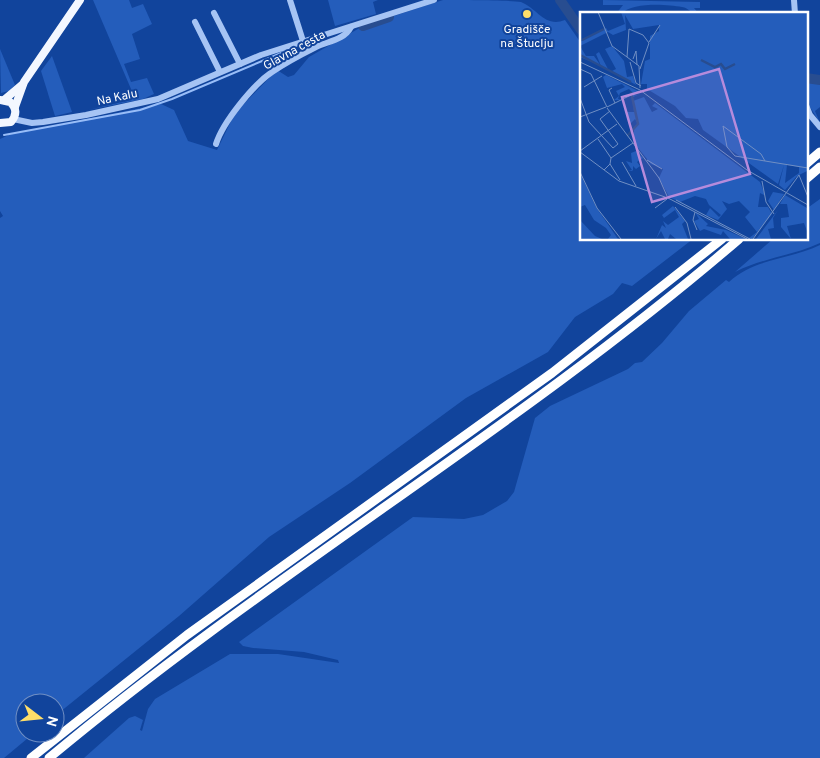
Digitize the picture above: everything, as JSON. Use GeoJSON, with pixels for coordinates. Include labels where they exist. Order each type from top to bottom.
{"type":"FeatureCollection","features":[{"type":"Feature","properties":{"kind":"highway"},"geometry":{"type":"LineString","coordinates":[[808,162],[820,152]]}},
{"type":"Feature","properties":{"kind":"highway"},"geometry":{"type":"LineString","coordinates":[[808,177],[820,167]]}},
{"type":"Feature","properties":{"kind":"highway"},"geometry":{"type":"LineString","coordinates":[[31,758],[194,629],[552,373],[721,240]]}},
{"type":"Feature","properties":{"kind":"highway"},"geometry":{"type":"LineString","coordinates":[[49,758],[152,675],[252,600],[560,380],[738,240]]}},
{"type":"Feature","properties":{"kind":"main road"},"geometry":{"type":"LineString","coordinates":[[0,124],[8,123],[13,119],[15,107],[24,82],[80,0]]}},
{"type":"Feature","properties":{"kind":"main road"},"geometry":{"type":"LineString","coordinates":[[1,100],[24,82]]}},
{"type":"Feature","properties":{"kind":"main road"},"geometry":{"type":"LineString","coordinates":[[1,100],[10,102],[15,107]]}},
{"type":"Feature","properties":{"kind":"street"},"geometry":{"type":"LineString","coordinates":[[290,0],[303,41]]}},
{"type":"Feature","properties":{"kind":"street","name":"Na Kalu"},"geometry":{"type":"LineString","coordinates":[[13,119],[32,123],[43,122],[158,99],[240,64],[303,41],[434,0]]}},
{"type":"Feature","properties":{"kind":"street"},"geometry":{"type":"LineString","coordinates":[[214,14],[240,64]]}},
{"type":"Feature","properties":{"kind":"street"},"geometry":{"type":"LineString","coordinates":[[195,22],[220,72]]}},
{"type":"Feature","properties":{"kind":"street","name":"Glavna cesta"},"geometry":{"type":"LineString","coordinates":[[216,144],[249,93],[272,72],[316,48],[346,35],[351,27]]}},
{"type":"Feature","properties":{"kind":"street"},"geometry":{"type":"LineString","coordinates":[[808,110],[820,128]]}},
{"type":"Feature","properties":{"kind":"shaded area"},"geometry":{"type":"Polygon","coordinates":[[[93,0],[129,0],[132,8],[143,4],[152,24],[132,34],[140,59],[124,64],[131,82],[147,78],[154,94],[143,99],[88,110],[130,100],[134,96],[93,0]]]}},
{"type":"Feature","properties":{"kind":"shaded area"},"geometry":{"type":"Polygon","coordinates":[[[328,0],[378,0],[373,2],[376,14],[335,26],[328,0]]]}},
{"type":"Feature","properties":{"kind":"shaded area"},"geometry":{"type":"Polygon","coordinates":[[[443,0],[521,2],[547,20],[558,22],[565,20],[580,42],[580,240],[692,240],[632,286],[622,283],[613,294],[575,317],[548,352],[466,398],[350,483],[269,537],[179,616],[65,708],[65,693],[15,693],[15,743],[22,743],[4,758],[0,758],[0,218],[3,216],[0,211],[0,139],[11,134],[161,104],[174,110],[188,141],[217,150],[235,113],[277,70],[288,77],[294,75],[309,57],[363,26],[443,0]]]}},
{"type":"Feature","properties":{"kind":"shaded area"},"geometry":{"type":"Polygon","coordinates":[[[603,0],[700,2],[700,8],[694,8],[697,12],[692,12],[682,7],[650,5],[633,7],[624,12],[618,12],[623,5],[603,5],[603,0]]]}},
{"type":"Feature","properties":{"kind":"shaded area"},"geometry":{"type":"Polygon","coordinates":[[[0,49],[15,85],[9,91],[1,93],[0,49]]]}},
{"type":"Feature","properties":{"kind":"shaded area"},"geometry":{"type":"Polygon","coordinates":[[[52,56],[72,112],[55,116],[41,71],[52,56]]]}},
{"type":"Feature","properties":{"kind":"shaded area"},"geometry":{"type":"Polygon","coordinates":[[[808,78],[820,81],[820,107],[815,111],[820,123],[810,107],[808,78]]]}},
{"type":"Feature","properties":{"kind":"shaded area"},"geometry":{"type":"Polygon","coordinates":[[[820,199],[820,243],[756,263],[735,272],[772,240],[808,240],[808,208],[820,199]]]}},
{"type":"Feature","properties":{"kind":"shaded area"},"geometry":{"type":"Polygon","coordinates":[[[820,245],[820,758],[84,758],[129,718],[135,716],[143,720],[140,730],[142,731],[148,709],[155,699],[230,654],[278,654],[339,663],[338,660],[304,652],[253,648],[243,646],[239,642],[413,517],[464,519],[483,515],[507,501],[514,492],[535,418],[550,406],[628,369],[635,363],[642,362],[662,343],[689,311],[726,280],[729,282],[750,268],[820,245]]]}},
{"type":"Feature","properties":{"kind":"waterway"},"geometry":{"type":"LineString","coordinates":[[560,0],[580,29]]}},
{"type":"Feature","properties":{"kind":"waterway"},"geometry":{"type":"LineString","coordinates":[[363,26],[389,17]]}},
{"type":"Feature","properties":{"kind":"waterway"},"geometry":{"type":"LineString","coordinates":[[4,135],[140,110],[172,99],[293,48]]}},
{"type":"Feature","properties":{"kind":"waterway"},"geometry":{"type":"LineString","coordinates":[[808,78],[820,80]]}},
{"type":"Feature","properties":{"kind":"place","name":"Gradišče na Štuclju"},"geometry":{"type":"Point","coordinates":[527,14]}}]}
